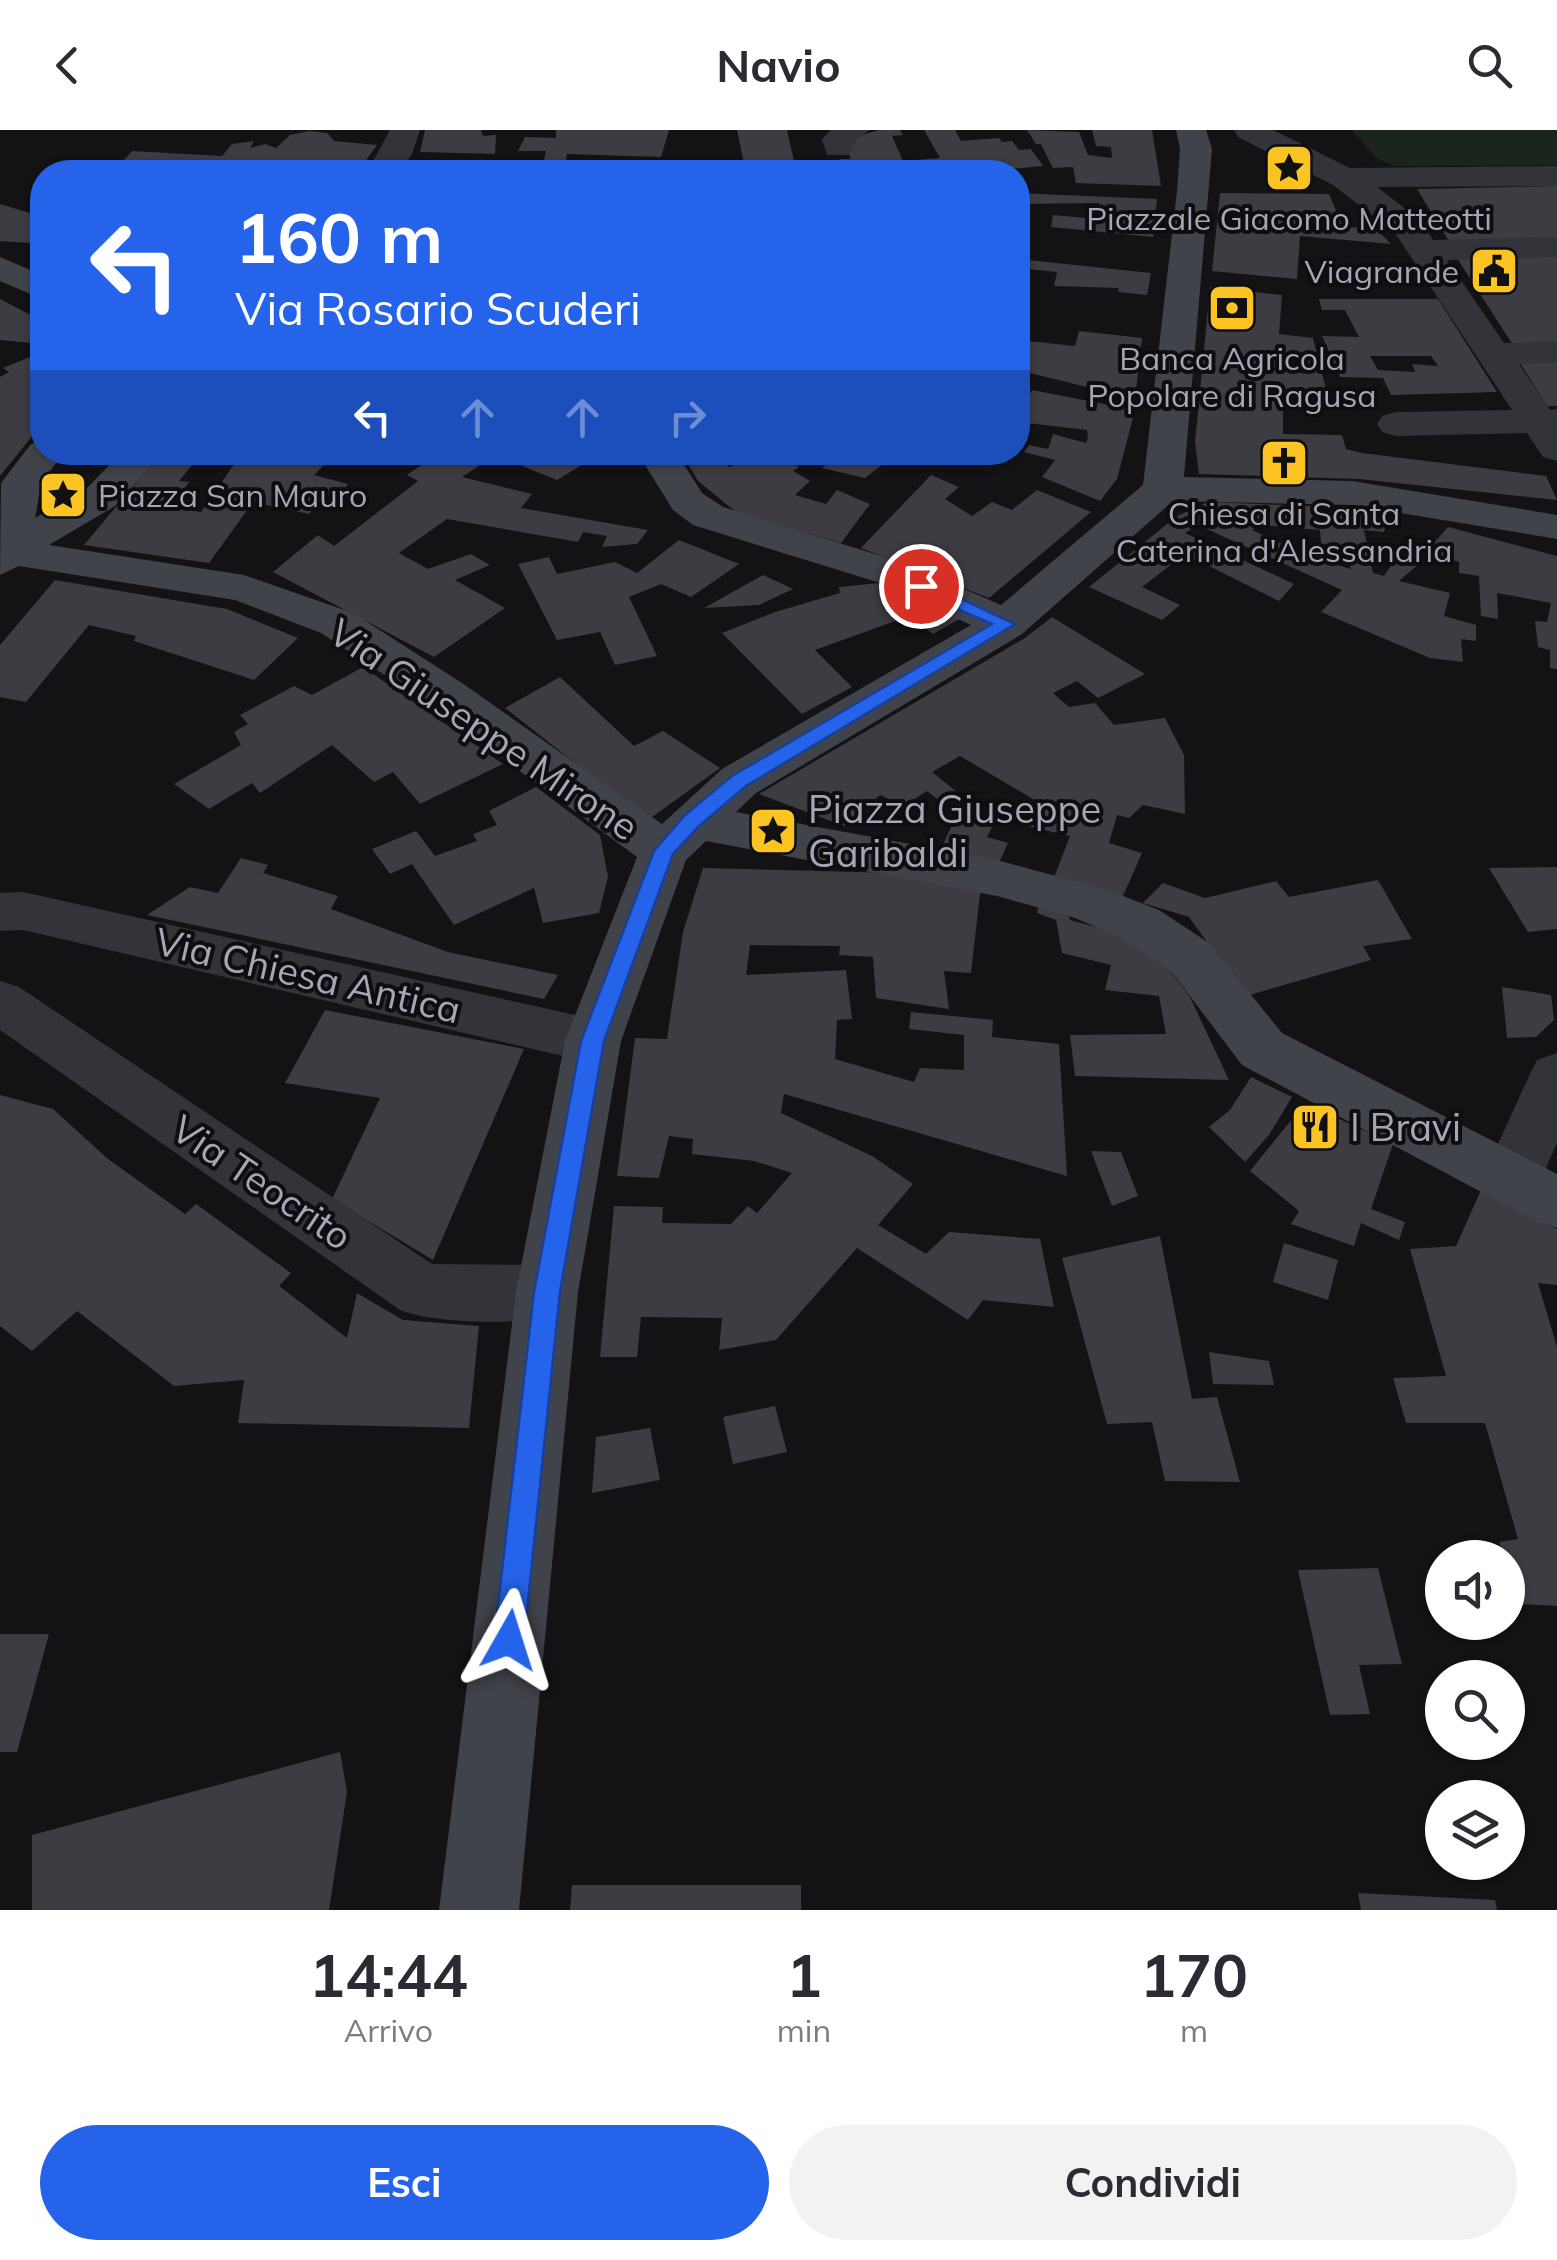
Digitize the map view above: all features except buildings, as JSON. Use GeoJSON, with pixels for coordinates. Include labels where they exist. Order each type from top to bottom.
{"type":"FeatureCollection","features":[{"type":"Feature","properties":{"kind":"main road"},"geometry":{"type":"LineString","coordinates":[[1164,489],[1193,191],[1196,149],[1191,130]]}},
{"type":"Feature","properties":{"kind":"main road"},"geometry":{"type":"LineString","coordinates":[[0,266],[30,282]]}},
{"type":"Feature","properties":{"kind":"main road"},"geometry":{"type":"LineString","coordinates":[[3,555],[21,484],[35,465]]}},
{"type":"Feature","properties":{"kind":"main road"},"geometry":{"type":"LineString","coordinates":[[3,555],[101,497],[133,465]]}},
{"type":"Feature","properties":{"kind":"main road"},"geometry":{"type":"LineString","coordinates":[[664,465],[686,501],[708,516],[892,573],[1006,624]]}},
{"type":"Feature","properties":{"kind":"main road"},"geometry":{"type":"LineString","coordinates":[[479,1910],[547,1292],[593,1041],[678,836],[739,781],[1006,624],[1164,489],[1352,493],[1557,527]]}},
{"type":"Feature","properties":{"kind":"main road","name":"Via Giuseppe Mirone"},"geometry":{"type":"LineString","coordinates":[[3,555],[244,588],[337,623],[678,836]]}},
{"type":"Feature","properties":{"kind":"main road"},"geometry":{"type":"LineString","coordinates":[[678,836],[878,854],[998,878],[1090,903],[1140,924],[1190,957],[1262,1048],[1534,1191]]}},
{"type":"Feature","properties":{"kind":"street"},"geometry":{"type":"LineString","coordinates":[[392,160],[405,130]]}},
{"type":"Feature","properties":{"kind":"street"},"geometry":{"type":"LineString","coordinates":[[1249,130],[1344,178],[1407,226],[1551,431]]}},
{"type":"Feature","properties":{"kind":"street"},"geometry":{"type":"LineString","coordinates":[[1344,178],[1557,176]]}},
{"type":"Feature","properties":{"kind":"street"},"geometry":{"type":"LineString","coordinates":[[1424,250],[1557,247]]}},
{"type":"Feature","properties":{"kind":"street"},"geometry":{"type":"LineString","coordinates":[[1496,354],[1557,352]]}},
{"type":"Feature","properties":{"kind":"street"},"geometry":{"type":"LineString","coordinates":[[1396,424],[1551,431]]}},
{"type":"Feature","properties":{"kind":"street","name":"Via Chiesa Antica"},"geometry":{"type":"LineString","coordinates":[[11,911],[593,1041]]}},
{"type":"Feature","properties":{"kind":"street","name":"Via Teocrito"},"geometry":{"type":"LineString","coordinates":[[0,1002],[422,1291],[547,1292]]}},
{"type":"Feature","properties":{"kind":"street"},"geometry":{"type":"LineString","coordinates":[[1534,1191],[1557,1076]]}},
{"type":"Feature","properties":{"kind":"shaded area"},"geometry":{"type":"Polygon","coordinates":[[[1352,130],[1557,130],[1557,165],[1394,166],[1376,158],[1352,130]]]}},
{"type":"Feature","properties":{"kind":"place","name":"Piazzale Giacomo Matteotti"},"geometry":{"type":"Point","coordinates":[1289,168]}},
{"type":"Feature","properties":{"kind":"place","name":"Viagrande"},"geometry":{"type":"Point","coordinates":[1494,271]}},
{"type":"Feature","properties":{"kind":"place","name":"Banca Agricola Popolare di Ragusa"},"geometry":{"type":"Point","coordinates":[1232,308]}},
{"type":"Feature","properties":{"kind":"place","name":"Chiesa di Santa Caterina d'Alessandria"},"geometry":{"type":"Point","coordinates":[1284,463]}},
{"type":"Feature","properties":{"kind":"place","name":"Piazza San Mauro"},"geometry":{"type":"Point","coordinates":[63,495]}},
{"type":"Feature","properties":{"kind":"place","name":"Piazza Giuseppe Garibaldi"},"geometry":{"type":"Point","coordinates":[773,831]}},
{"type":"Feature","properties":{"kind":"place","name":"I Bravi"},"geometry":{"type":"Point","coordinates":[1315,1127]}},
{"type":"Feature","properties":{"kind":"route"},"geometry":{"type":"LineString","coordinates":[[509,1640],[547,1292],[593,1041],[647,892],[664,851],[739,781],[1006,624],[921,586]]}}]}
